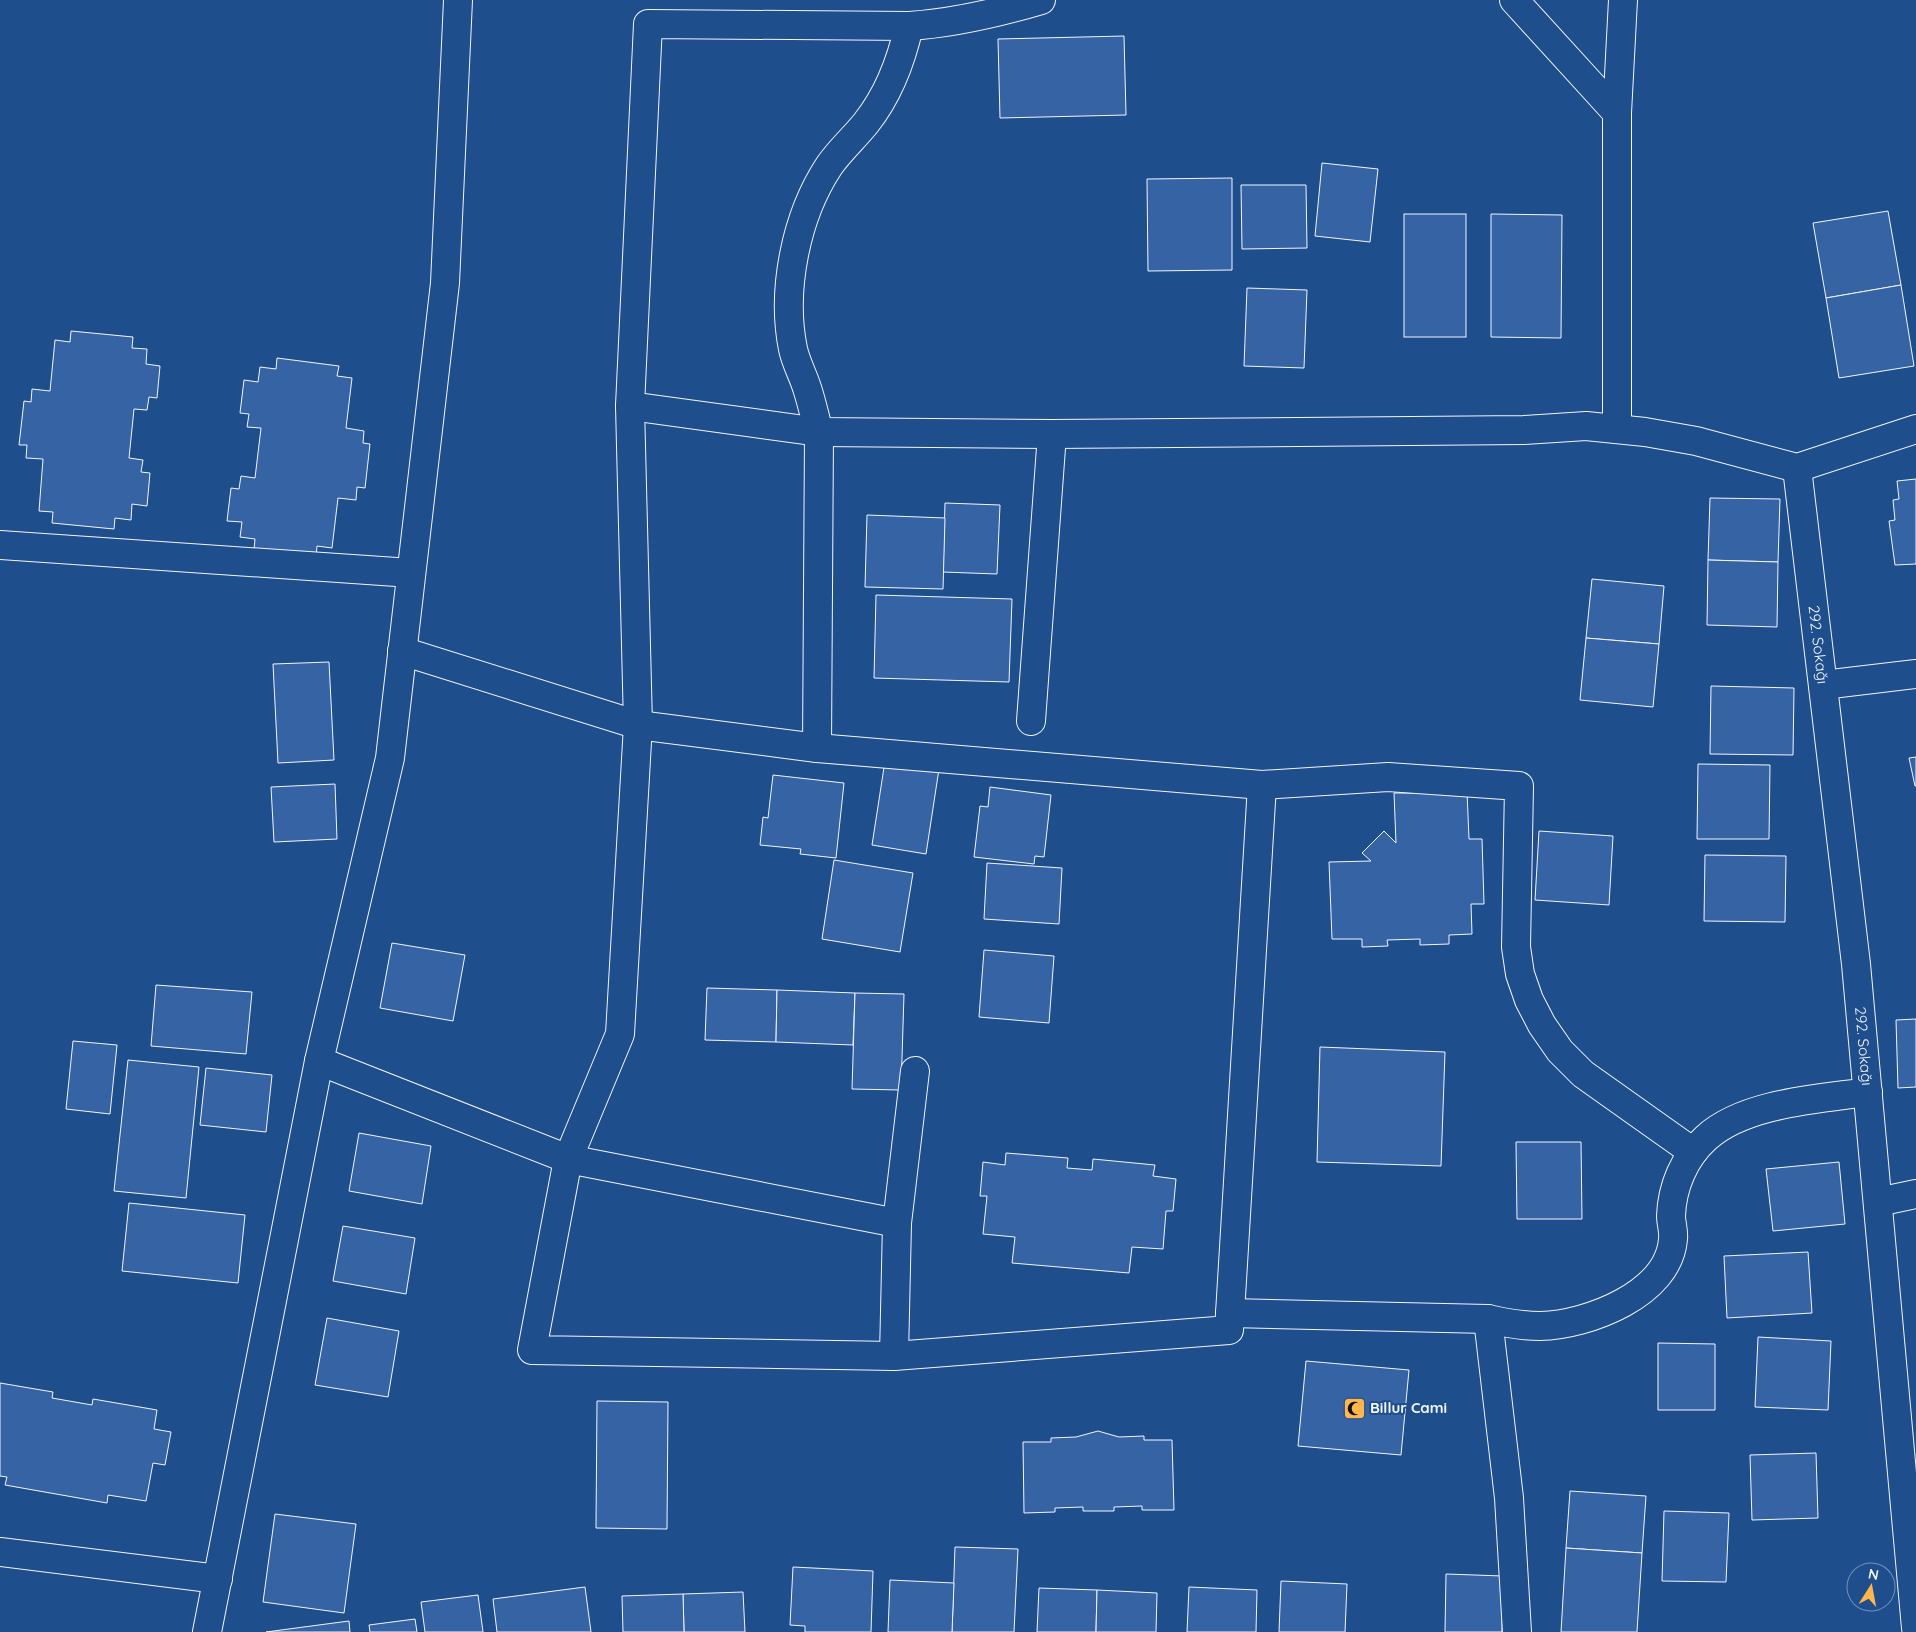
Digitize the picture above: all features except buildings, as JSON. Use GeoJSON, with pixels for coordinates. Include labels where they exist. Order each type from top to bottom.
{"type":"FeatureCollection","features":[{"type":"Feature","properties":{"kind":"street"},"geometry":{"type":"LineString","coordinates":[[207,1632],[318,1062],[390,758],[445,283],[458,0]]}},
{"type":"Feature","properties":{"kind":"street"},"geometry":{"type":"LineString","coordinates":[[1041,0],[988,15],[946,24],[909,26],[648,24],[630,406],[638,725],[620,1034],[568,1159],[532,1350],[894,1356],[1229,1330],[1262,785]]}},
{"type":"Feature","properties":{"kind":"street"},"geometry":{"type":"LineString","coordinates":[[1514,0],[1617,113]]}},
{"type":"Feature","properties":{"kind":"street"},"geometry":{"type":"LineString","coordinates":[[1617,429],[1617,113],[1623,0]]}},
{"type":"Feature","properties":{"kind":"street"},"geometry":{"type":"LineString","coordinates":[[817,748],[819,432],[790,333],[789,312],[798,239],[816,190],[829,166],[865,124],[891,84],[902,56],[909,26]]}},
{"type":"Feature","properties":{"kind":"street"},"geometry":{"type":"LineString","coordinates":[[630,406],[819,432],[1052,434],[1524,430],[1586,426],[1696,441],[1796,468],[1916,429]]}},
{"type":"Feature","properties":{"kind":"street"},"geometry":{"type":"LineString","coordinates":[[1031,721],[1052,434]]}},
{"type":"Feature","properties":{"kind":"street","name":"292. Sokağı"},"geometry":{"type":"LineString","coordinates":[[1796,468],[1856,964],[1916,1628]]}},
{"type":"Feature","properties":{"kind":"street"},"geometry":{"type":"LineString","coordinates":[[0,545],[411,574]]}},
{"type":"Feature","properties":{"kind":"street"},"geometry":{"type":"LineString","coordinates":[[402,651],[638,725],[817,748],[1262,785],[1388,777],[1519,786],[1516,947],[1520,974],[1529,1000],[1542,1025],[1560,1051],[1583,1074],[1693,1152]]}},
{"type":"Feature","properties":{"kind":"street"},"geometry":{"type":"LineString","coordinates":[[1823,685],[1916,674]]}},
{"type":"Feature","properties":{"kind":"street"},"geometry":{"type":"LineString","coordinates":[[318,1062],[568,1159],[897,1222]]}},
{"type":"Feature","properties":{"kind":"street"},"geometry":{"type":"LineString","coordinates":[[894,1356],[897,1222],[915,1071]]}},
{"type":"Feature","properties":{"kind":"street"},"geometry":{"type":"LineString","coordinates":[[1230,1313],[1488,1319],[1542,1326],[1570,1322],[1596,1315],[1637,1295],[1660,1272],[1668,1256],[1673,1239],[1671,1216],[1673,1194],[1681,1172],[1693,1152],[1722,1126],[1740,1117],[1812,1099],[1868,1092]]}},
{"type":"Feature","properties":{"kind":"street"},"geometry":{"type":"LineString","coordinates":[[1878,1202],[1916,1194]]}},
{"type":"Feature","properties":{"kind":"street"},"geometry":{"type":"LineString","coordinates":[[1488,1319],[1509,1498],[1517,1632]]}},
{"type":"Feature","properties":{"kind":"street"},"geometry":{"type":"LineString","coordinates":[[0,1552],[218,1579]]}},
{"type":"Feature","properties":{"kind":"place","name":"Billur Cami"},"geometry":{"type":"Point","coordinates":[1354,1408]}}]}
